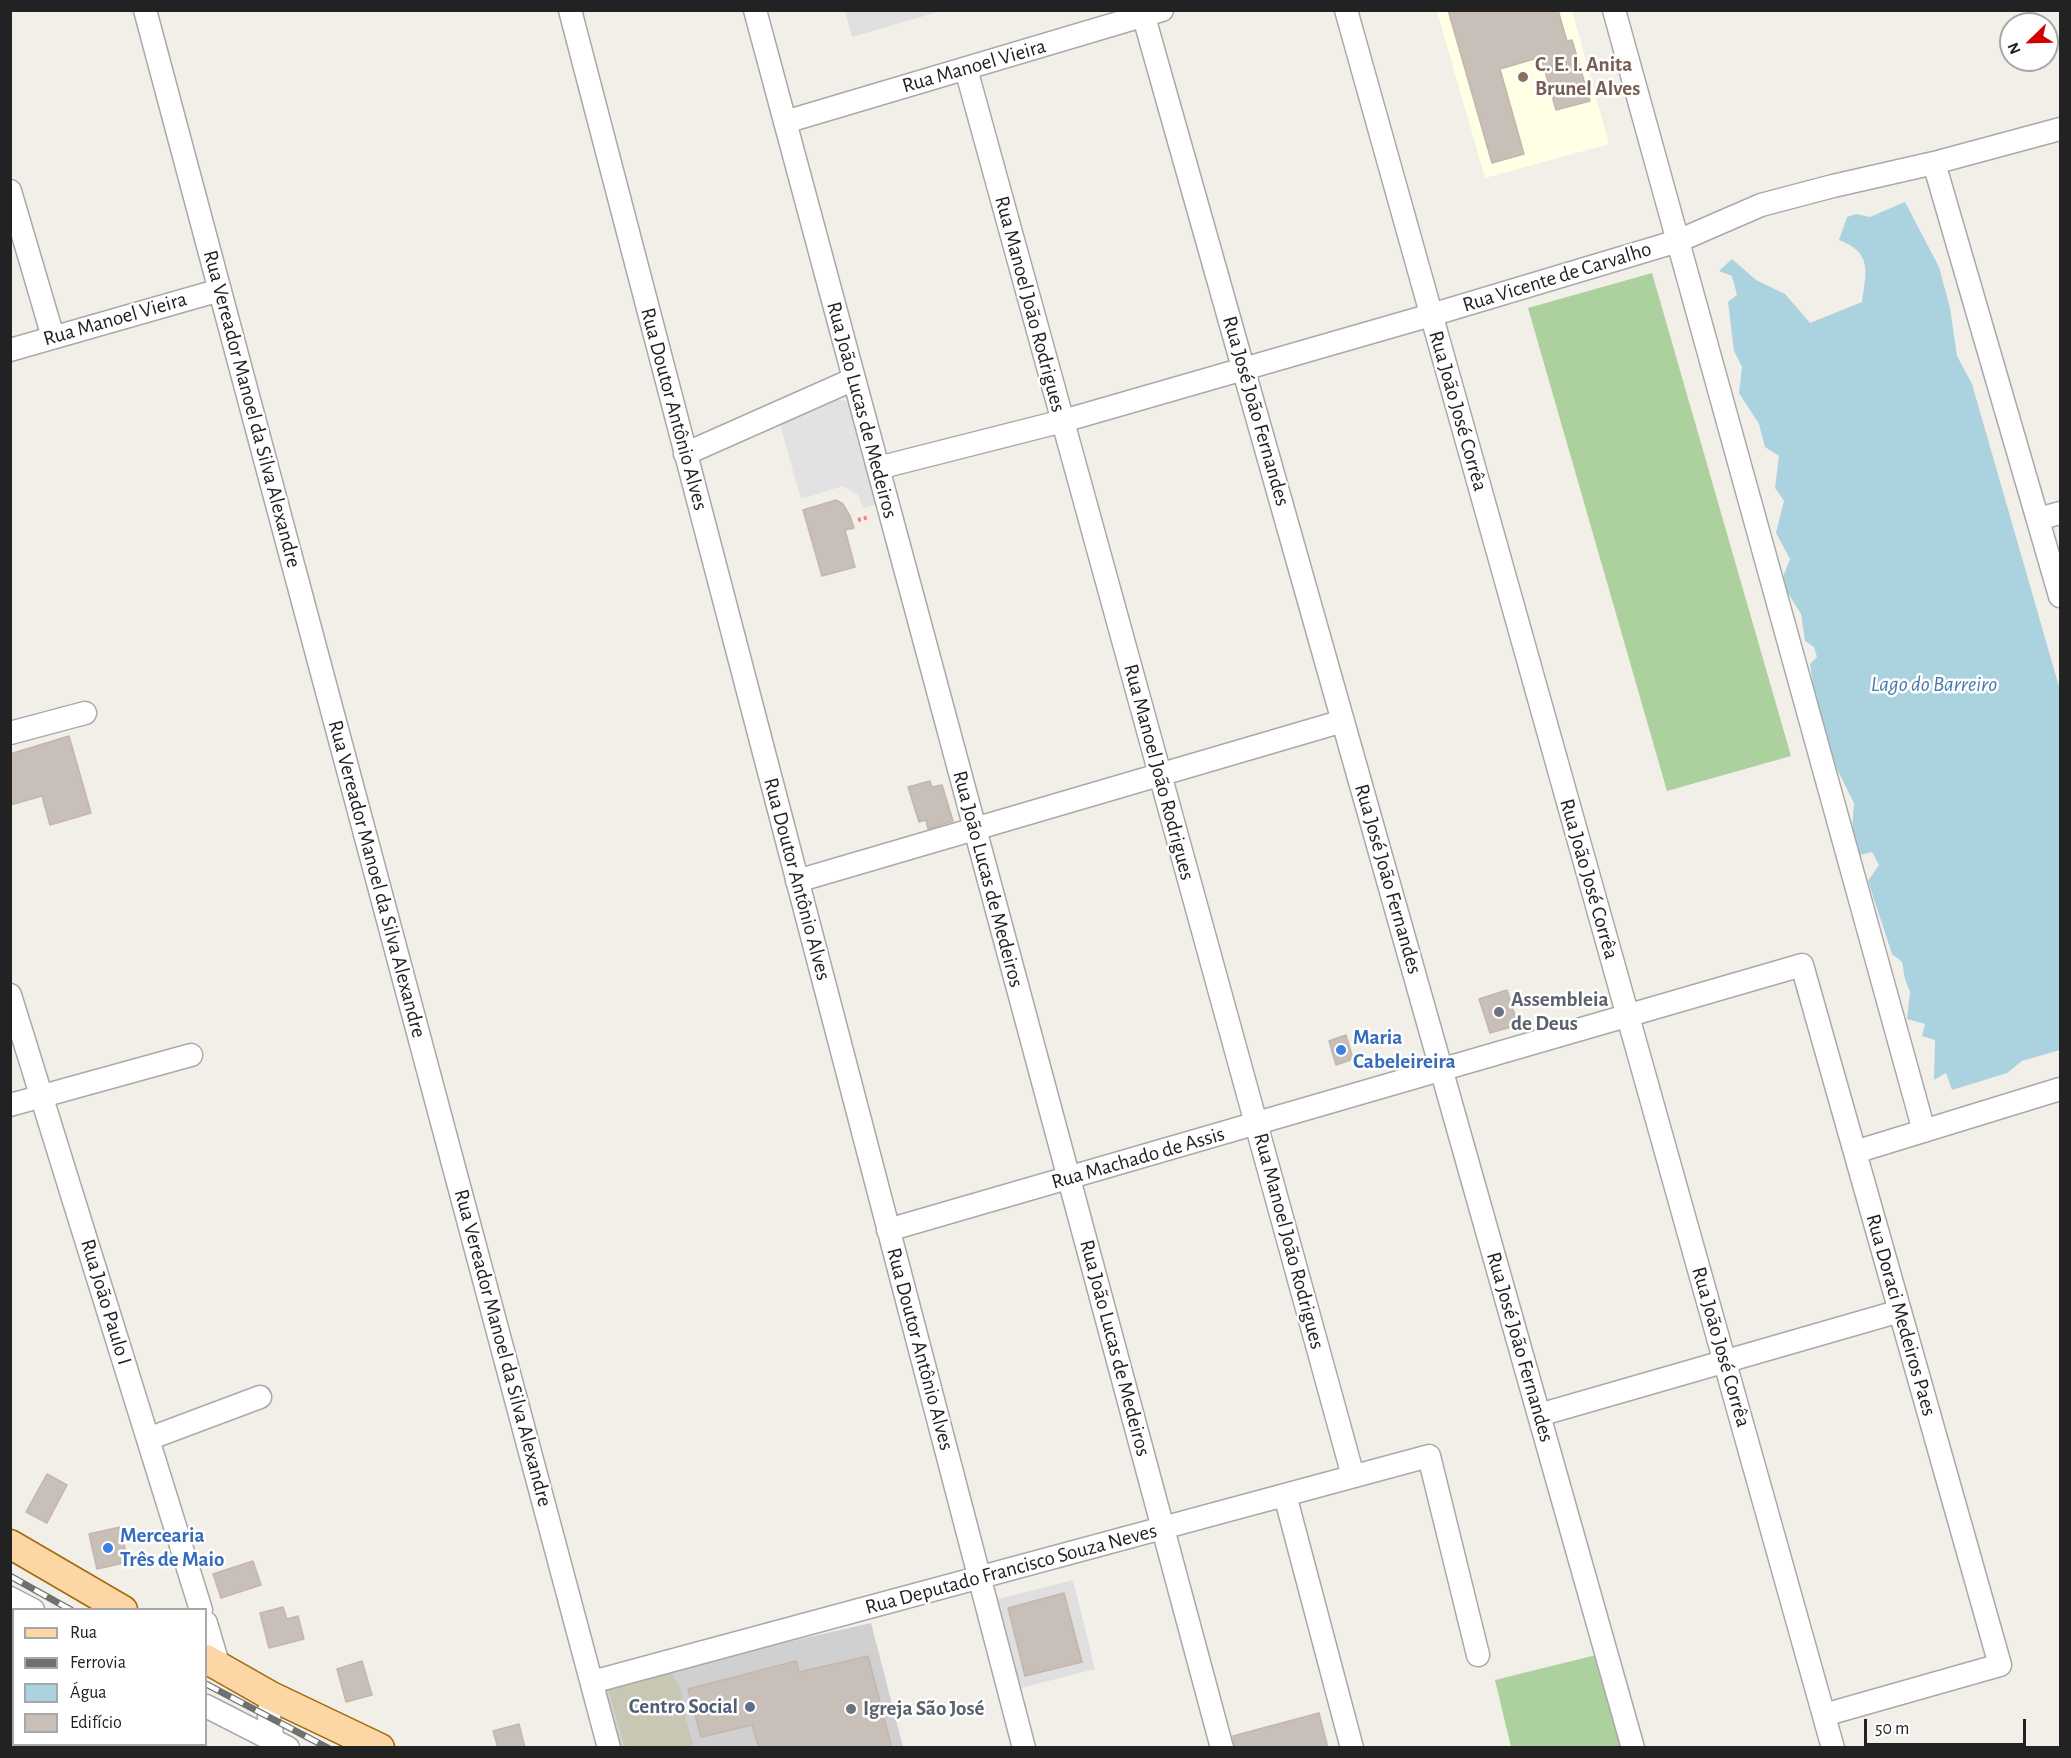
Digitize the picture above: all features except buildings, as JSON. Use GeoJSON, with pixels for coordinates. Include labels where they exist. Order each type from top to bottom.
{"type":"FeatureCollection","features":[{"type":"Feature","properties":{"kind":"main road"},"geometry":{"type":"LineString","coordinates":[[10,1544],[120,1608]]}},
{"type":"Feature","properties":{"kind":"main road"},"geometry":{"type":"LineString","coordinates":[[212,1663],[271,1696],[380,1748]]}},
{"type":"Feature","properties":{"kind":"street","name":"Rua Vereador Manoel da Silva Alexandre"},"geometry":{"type":"LineString","coordinates":[[146,10],[609,1748]]}},
{"type":"Feature","properties":{"kind":"street","name":"Rua Doutor Antônio Alves"},"geometry":{"type":"LineString","coordinates":[[570,10],[1024,1748]]}},
{"type":"Feature","properties":{"kind":"street","name":"Rua João Lucas de Medeiros"},"geometry":{"type":"LineString","coordinates":[[755,10],[1222,1748]]}},
{"type":"Feature","properties":{"kind":"street","name":"Rua João José Corrêa"},"geometry":{"type":"LineString","coordinates":[[1346,10],[1833,1748]]}},
{"type":"Feature","properties":{"kind":"street"},"geometry":{"type":"LineString","coordinates":[[1614,10],[1924,1131]]}},
{"type":"Feature","properties":{"kind":"street","name":"Rua Manoel Vieira"},"geometry":{"type":"LineString","coordinates":[[785,122],[1150,12]]}},
{"type":"Feature","properties":{"kind":"street","name":"Rua José João Fernandes"},"geometry":{"type":"LineString","coordinates":[[1150,12],[1244,369],[1633,1748]]}},
{"type":"Feature","properties":{"kind":"street","name":"Rua Manoel João Rodrigues"},"geometry":{"type":"LineString","coordinates":[[966,69],[1353,1476]]}},
{"type":"Feature","properties":{"kind":"street","name":"Rua Vicente de Carvalho"},"geometry":{"type":"LineString","coordinates":[[878,468],[1063,421],[1431,315],[1678,241],[1761,205],[2061,129]]}},
{"type":"Feature","properties":{"kind":"street"},"geometry":{"type":"LineString","coordinates":[[1934,163],[2061,596]]}},
{"type":"Feature","properties":{"kind":"street"},"geometry":{"type":"LineString","coordinates":[[10,190],[53,337]]}},
{"type":"Feature","properties":{"kind":"street","name":"Rua Manoel Vieira"},"geometry":{"type":"LineString","coordinates":[[10,350],[220,290]]}},
{"type":"Feature","properties":{"kind":"street"},"geometry":{"type":"LineString","coordinates":[[686,454],[854,379]]}},
{"type":"Feature","properties":{"kind":"street"},"geometry":{"type":"LineString","coordinates":[[2038,519],[2061,513]]}},
{"type":"Feature","properties":{"kind":"street"},"geometry":{"type":"LineString","coordinates":[[10,733],[85,713]]}},
{"type":"Feature","properties":{"kind":"street"},"geometry":{"type":"LineString","coordinates":[[797,881],[1343,722]]}},
{"type":"Feature","properties":{"kind":"street","name":"Rua Machado de Assis"},"geometry":{"type":"LineString","coordinates":[[888,1230],[1802,965]]}},
{"type":"Feature","properties":{"kind":"street","name":"Rua Doraci Medeiros Paes"},"geometry":{"type":"LineString","coordinates":[[1802,965],[2000,1665],[1824,1715]]}},
{"type":"Feature","properties":{"kind":"street","name":"Rua João Paulo I"},"geometry":{"type":"LineString","coordinates":[[10,995],[200,1608]]}},
{"type":"Feature","properties":{"kind":"street"},"geometry":{"type":"LineString","coordinates":[[10,1105],[191,1055]]}},
{"type":"Feature","properties":{"kind":"street"},"geometry":{"type":"LineString","coordinates":[[1855,1152],[2061,1089]]}},
{"type":"Feature","properties":{"kind":"street"},"geometry":{"type":"LineString","coordinates":[[1539,1415],[1900,1311]]}},
{"type":"Feature","properties":{"kind":"street"},"geometry":{"type":"LineString","coordinates":[[148,1439],[260,1397]]}},
{"type":"Feature","properties":{"kind":"street","name":"Rua Deputado Francisco Souza Neves"},"geometry":{"type":"LineString","coordinates":[[592,1682],[1430,1456],[1478,1654]]}},
{"type":"Feature","properties":{"kind":"street"},"geometry":{"type":"LineString","coordinates":[[1286,1495],[1353,1748]]}},
{"type":"Feature","properties":{"kind":"street"},"geometry":{"type":"LineString","coordinates":[[10,1598],[29,1608]]}},
{"type":"Feature","properties":{"kind":"street"},"geometry":{"type":"LineString","coordinates":[[207,1630],[212,1663]]}},
{"type":"Feature","properties":{"kind":"street"},"geometry":{"type":"LineString","coordinates":[[271,1696],[269,1717],[278,1745]]}},
{"type":"Feature","properties":{"kind":"street"},"geometry":{"type":"LineString","coordinates":[[207,1707],[278,1745]]}},
{"type":"Feature","properties":{"kind":"shaded area"},"geometry":{"type":"Polygon","coordinates":[[[845,10],[941,10],[941,11],[852,37],[845,10]]]}},
{"type":"Feature","properties":{"kind":"shaded area","name":"C. E. I. Anita Brunel Alves"},"geometry":{"type":"Polygon","coordinates":[[[1437,11],[1572,11],[1609,144],[1485,178],[1437,11]]]}},
{"type":"Feature","properties":{"kind":"shaded area"},"geometry":{"type":"Polygon","coordinates":[[[835,400],[844,400],[852,406],[879,504],[863,508],[858,495],[843,486],[801,499],[779,421],[835,400]]]}},
{"type":"Feature","properties":{"kind":"shaded area"},"geometry":{"type":"Polygon","coordinates":[[[1073,1580],[1095,1669],[1017,1689],[994,1600],[1073,1580]]]}},
{"type":"Feature","properties":{"kind":"shaded area"},"geometry":{"type":"Polygon","coordinates":[[[871,1623],[903,1747],[621,1747],[603,1684],[871,1623]]]}},
{"type":"Feature","properties":{"kind":"shaded area"},"geometry":{"type":"Polygon","coordinates":[[[670,1671],[681,1688],[683,1709],[694,1747],[625,1747],[607,1686],[670,1671]]]}},
{"type":"Feature","properties":{"kind":"green space"},"geometry":{"type":"Polygon","coordinates":[[[1652,273],[1791,756],[1667,791],[1528,308],[1652,273]]]}},
{"type":"Feature","properties":{"kind":"green space"},"geometry":{"type":"Polygon","coordinates":[[[1596,1655],[1623,1747],[1511,1747],[1495,1680],[1596,1655]]]}},
{"type":"Feature","properties":{"kind":"water","name":"Lago do Barreiro"},"geometry":{"type":"Polygon","coordinates":[[[1905,202],[1939,267],[1950,308],[1957,356],[1972,384],[2060,690],[2060,1050],[2022,1061],[2007,1073],[1952,1090],[1946,1073],[1934,1080],[1935,1040],[1922,1036],[1925,1024],[1907,1019],[1910,992],[1902,962],[1892,954],[1868,881],[1879,865],[1872,852],[1860,855],[1852,832],[1854,803],[1837,769],[1817,713],[1810,664],[1817,657],[1814,647],[1805,641],[1801,614],[1781,582],[1790,559],[1776,533],[1784,501],[1775,488],[1779,456],[1765,447],[1759,424],[1739,393],[1742,367],[1734,351],[1728,302],[1737,295],[1732,276],[1719,271],[1732,259],[1756,280],[1785,294],[1810,323],[1862,302],[1865,265],[1858,251],[1839,240],[1847,217],[1856,214],[1870,217],[1905,202]]]}},
{"type":"Feature","properties":{"kind":"railway"},"geometry":{"type":"LineString","coordinates":[[10,1576],[67,1608]]}},
{"type":"Feature","properties":{"kind":"railway"},"geometry":{"type":"LineString","coordinates":[[207,1685],[328,1748]]}},
{"type":"Feature","properties":{"kind":"place","name":"C. E. I. Anita Brunel Alves"},"geometry":{"type":"Point","coordinates":[1523,77]}},
{"type":"Feature","properties":{"kind":"place","name":"Assembleia de Deus"},"geometry":{"type":"Point","coordinates":[1499,1012]}},
{"type":"Feature","properties":{"kind":"place","name":"Maria Cabeleireira"},"geometry":{"type":"Point","coordinates":[1341,1050]}},
{"type":"Feature","properties":{"kind":"place","name":"Mercearia Três de Maio"},"geometry":{"type":"Point","coordinates":[108,1548]}},
{"type":"Feature","properties":{"kind":"place","name":"Centro Social"},"geometry":{"type":"Point","coordinates":[750,1707]}},
{"type":"Feature","properties":{"kind":"place","name":"Igreja São José"},"geometry":{"type":"Point","coordinates":[851,1709]}}]}
